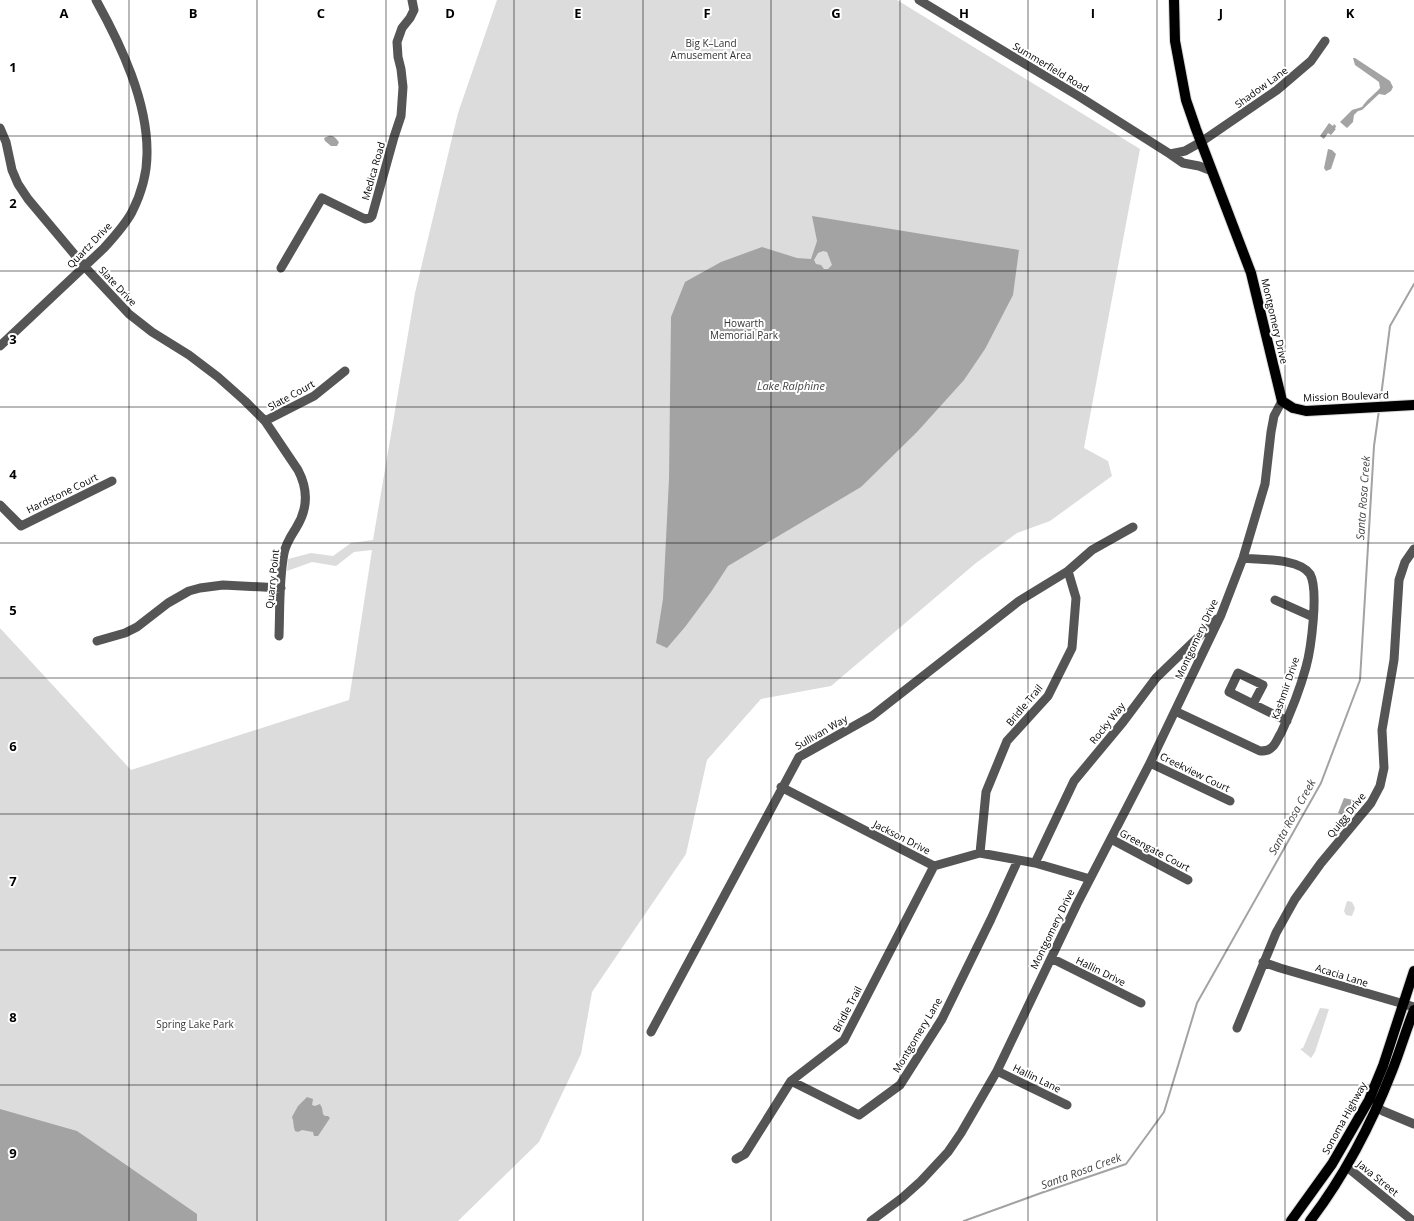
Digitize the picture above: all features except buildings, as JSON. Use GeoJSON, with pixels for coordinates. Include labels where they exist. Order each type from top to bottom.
{"type":"FeatureCollection","features":[{"type":"Feature","properties":{"kind":"main road","name":"Montgomery Drive"},"geometry":{"type":"LineString","coordinates":[[1174,0],[1175,41],[1186,100],[1251,273],[1282,401]]}},
{"type":"Feature","properties":{"kind":"main road","name":"Mission Boulevard"},"geometry":{"type":"LineString","coordinates":[[1282,401],[1293,408],[1306,411],[1414,405]]}},
{"type":"Feature","properties":{"kind":"main road","name":"Sonoma Highway"},"geometry":{"type":"LineString","coordinates":[[1310,1221],[1323,1204],[1360,1144],[1392,1071],[1411,1007],[1414,971]]}},
{"type":"Feature","properties":{"kind":"main road","name":"Sonoma Highway"},"geometry":{"type":"LineString","coordinates":[[1291,1221],[1332,1164],[1369,1100],[1383,1066],[1411,1007]]}},
{"type":"Feature","properties":{"kind":"street","name":"Quartz Drive"},"geometry":{"type":"LineString","coordinates":[[0,346],[85,267],[115,236],[131,214],[138,199],[146,173],[147,137],[145,123],[136,90],[110,25],[96,0]]}},
{"type":"Feature","properties":{"kind":"street","name":"Medica Road"},"geometry":{"type":"LineString","coordinates":[[281,268],[322,198],[366,218],[370,218],[372,216],[401,116],[403,87],[397,42],[402,28],[414,10],[412,0]]}},
{"type":"Feature","properties":{"kind":"street","name":"Summerfield Road"},"geometry":{"type":"LineString","coordinates":[[919,0],[1080,97],[1183,163],[1199,166],[1212,171]]}},
{"type":"Feature","properties":{"kind":"street","name":"Shadow Lane"},"geometry":{"type":"LineString","coordinates":[[1201,142],[1277,90],[1311,61],[1325,41]]}},
{"type":"Feature","properties":{"kind":"street","name":"Slate Drive"},"geometry":{"type":"LineString","coordinates":[[0,128],[6,142],[12,170],[18,184],[28,199],[85,267],[129,314],[152,332],[189,355],[218,377],[265,421]]}},
{"type":"Feature","properties":{"kind":"street"},"geometry":{"type":"LineString","coordinates":[[1170,154],[1185,150],[1201,142]]}},
{"type":"Feature","properties":{"kind":"street","name":"Slate Court"},"geometry":{"type":"LineString","coordinates":[[265,421],[314,396],[345,371]]}},
{"type":"Feature","properties":{"kind":"street","name":"Montgomery Drive"},"geometry":{"type":"LineString","coordinates":[[871,1221],[902,1198],[921,1181],[948,1152],[997,1071],[1090,879],[1150,763],[1221,615],[1243,558],[1265,484],[1274,416],[1282,401]]}},
{"type":"Feature","properties":{"kind":"street","name":"Quarry Point"},"geometry":{"type":"LineString","coordinates":[[265,421],[293,461],[302,478],[305,488],[304,509],[297,527],[289,538],[284,552],[279,636]]}},
{"type":"Feature","properties":{"kind":"street","name":"Hardstone Court"},"geometry":{"type":"LineString","coordinates":[[0,505],[21,526],[112,481]]}},
{"type":"Feature","properties":{"kind":"street","name":"Sullivan Way"},"geometry":{"type":"LineString","coordinates":[[651,1032],[798,757],[872,716],[1019,602],[1068,571],[1092,550],[1134,527]]}},
{"type":"Feature","properties":{"kind":"street","name":"Quigg Drive"},"geometry":{"type":"LineString","coordinates":[[1237,1028],[1276,933],[1295,899],[1321,863],[1371,803],[1380,786],[1384,768],[1382,730],[1394,660],[1399,580],[1405,562],[1414,549]]}},
{"type":"Feature","properties":{"kind":"street","name":"Kashmir Drive"},"geometry":{"type":"LineString","coordinates":[[1175,712],[1260,750],[1266,751],[1274,744],[1287,721],[1307,666],[1313,618],[1313,583],[1310,574],[1297,564],[1243,558]]}},
{"type":"Feature","properties":{"kind":"street","name":"Bridle Trail"},"geometry":{"type":"LineString","coordinates":[[980,853],[986,792],[1007,741],[1048,696],[1072,648],[1076,598],[1068,571]]}},
{"type":"Feature","properties":{"kind":"street"},"geometry":{"type":"LineString","coordinates":[[97,641],[137,627],[168,603],[189,591],[211,585],[281,588]]}},
{"type":"Feature","properties":{"kind":"street"},"geometry":{"type":"LineString","coordinates":[[1275,600],[1313,618]]}},
{"type":"Feature","properties":{"kind":"street","name":"Rocky Way"},"geometry":{"type":"LineString","coordinates":[[1035,863],[1074,781],[1123,722],[1156,678],[1221,615]]}},
{"type":"Feature","properties":{"kind":"street"},"geometry":{"type":"LineString","coordinates":[[1254,704],[1287,721]]}},
{"type":"Feature","properties":{"kind":"street","name":"Creekview Court"},"geometry":{"type":"LineString","coordinates":[[1150,763],[1230,801]]}},
{"type":"Feature","properties":{"kind":"street","name":"Jackson Drive"},"geometry":{"type":"LineString","coordinates":[[782,787],[934,866],[980,853],[1035,863],[1090,879]]}},
{"type":"Feature","properties":{"kind":"street","name":"Greengate Court"},"geometry":{"type":"LineString","coordinates":[[1111,839],[1188,880]]}},
{"type":"Feature","properties":{"kind":"street","name":"Montgomery Lane"},"geometry":{"type":"LineString","coordinates":[[791,1081],[859,1115],[900,1085],[942,1019],[1018,860]]}},
{"type":"Feature","properties":{"kind":"street","name":"Bridle Trail"},"geometry":{"type":"LineString","coordinates":[[736,1159],[746,1154],[791,1081],[844,1040],[934,866]]}},
{"type":"Feature","properties":{"kind":"street","name":"Hallin Drive"},"geometry":{"type":"LineString","coordinates":[[1051,958],[1141,1003]]}},
{"type":"Feature","properties":{"kind":"street","name":"Acacia Lane"},"geometry":{"type":"LineString","coordinates":[[1264,962],[1411,1007]]}},
{"type":"Feature","properties":{"kind":"street","name":"Hallin Lane"},"geometry":{"type":"LineString","coordinates":[[997,1071],[1067,1105]]}},
{"type":"Feature","properties":{"kind":"street"},"geometry":{"type":"LineString","coordinates":[[1377,1107],[1414,1124]]}},
{"type":"Feature","properties":{"kind":"street","name":"Java Street"},"geometry":{"type":"LineString","coordinates":[[1347,1167],[1413,1221]]}},
{"type":"Feature","properties":{"kind":"green space","name":"Howarth Memorial Park"},"geometry":{"type":"Polygon","coordinates":[[[497,0],[897,0],[1140,149],[1084,448],[1108,461],[1112,476],[1050,521],[1017,533],[976,563],[831,686],[761,699],[707,760],[686,854],[592,992],[581,1054],[539,1142],[458,1221],[0,1221],[0,628],[131,770],[349,700],[372,550],[354,552],[336,566],[312,562],[287,571],[288,559],[311,553],[333,556],[351,543],[373,540],[415,293],[458,113],[497,0]]]}},
{"type":"Feature","properties":{"kind":"green space"},"geometry":{"type":"Polygon","coordinates":[[[1347,901],[1352,902],[1355,908],[1352,916],[1346,915],[1344,911],[1347,901]]]}},
{"type":"Feature","properties":{"kind":"green space"},"geometry":{"type":"Polygon","coordinates":[[[1320,1008],[1329,1009],[1315,1052],[1311,1058],[1300,1049],[1303,1048],[1320,1008]]]}},
{"type":"Feature","properties":{"kind":"water"},"geometry":{"type":"Polygon","coordinates":[[[1353,58],[1390,81],[1393,87],[1391,91],[1385,95],[1379,94],[1362,110],[1358,111],[1354,115],[1353,122],[1347,128],[1340,122],[1352,110],[1362,107],[1380,88],[1379,82],[1355,65],[1353,58]]]}},
{"type":"Feature","properties":{"kind":"water"},"geometry":{"type":"Polygon","coordinates":[[[1329,123],[1333,126],[1334,124],[1336,129],[1331,135],[1328,133],[1324,139],[1320,136],[1329,123]]]}},
{"type":"Feature","properties":{"kind":"water"},"geometry":{"type":"Polygon","coordinates":[[[329,136],[334,137],[339,142],[337,146],[331,146],[325,141],[324,138],[329,136]]]}},
{"type":"Feature","properties":{"kind":"water"},"geometry":{"type":"Polygon","coordinates":[[[1328,149],[1332,150],[1336,154],[1331,169],[1326,171],[1324,168],[1328,149]]]}},
{"type":"Feature","properties":{"kind":"water","name":"Lake Ralphine"},"geometry":{"type":"Polygon","coordinates":[[[812,216],[1019,250],[1013,295],[985,349],[964,380],[917,432],[861,487],[728,566],[685,627],[667,648],[656,643],[663,599],[669,479],[671,317],[685,282],[721,262],[762,247],[797,258],[811,259],[817,241],[812,216]],[[823,251],[818,253],[814,260],[816,264],[821,265],[824,269],[828,269],[832,265],[827,252],[823,251]]]}},
{"type":"Feature","properties":{"kind":"water"},"geometry":{"type":"Polygon","coordinates":[[[1344,798],[1353,800],[1345,815],[1338,813],[1344,798]]]}},
{"type":"Feature","properties":{"kind":"water"},"geometry":{"type":"Polygon","coordinates":[[[307,1097],[313,1099],[312,1105],[315,1106],[320,1104],[323,1114],[330,1118],[318,1136],[314,1136],[313,1132],[302,1130],[298,1132],[294,1129],[292,1117],[298,1106],[307,1097]]]}},
{"type":"Feature","properties":{"kind":"water"},"geometry":{"type":"Polygon","coordinates":[[[0,1109],[77,1131],[197,1214],[197,1221],[0,1221],[0,1109]]]}},
{"type":"Feature","properties":{"kind":"waterway","name":"Santa Rosa Creek"},"geometry":{"type":"LineString","coordinates":[[1380,404],[1390,326],[1414,284]]}},
{"type":"Feature","properties":{"kind":"waterway","name":"Santa Rosa Creek"},"geometry":{"type":"LineString","coordinates":[[964,1221],[1126,1164],[1164,1112],[1197,1003],[1321,783],[1360,680],[1374,446],[1379,410]]}},
{"type":"Feature","properties":{"kind":"park label","name":"Big K–Land Amusement Area"},"geometry":{"type":"Point","coordinates":[711,48]}},
{"type":"Feature","properties":{"kind":"park label","name":"Spring Lake Park"},"geometry":{"type":"Point","coordinates":[195,1024]}}]}
